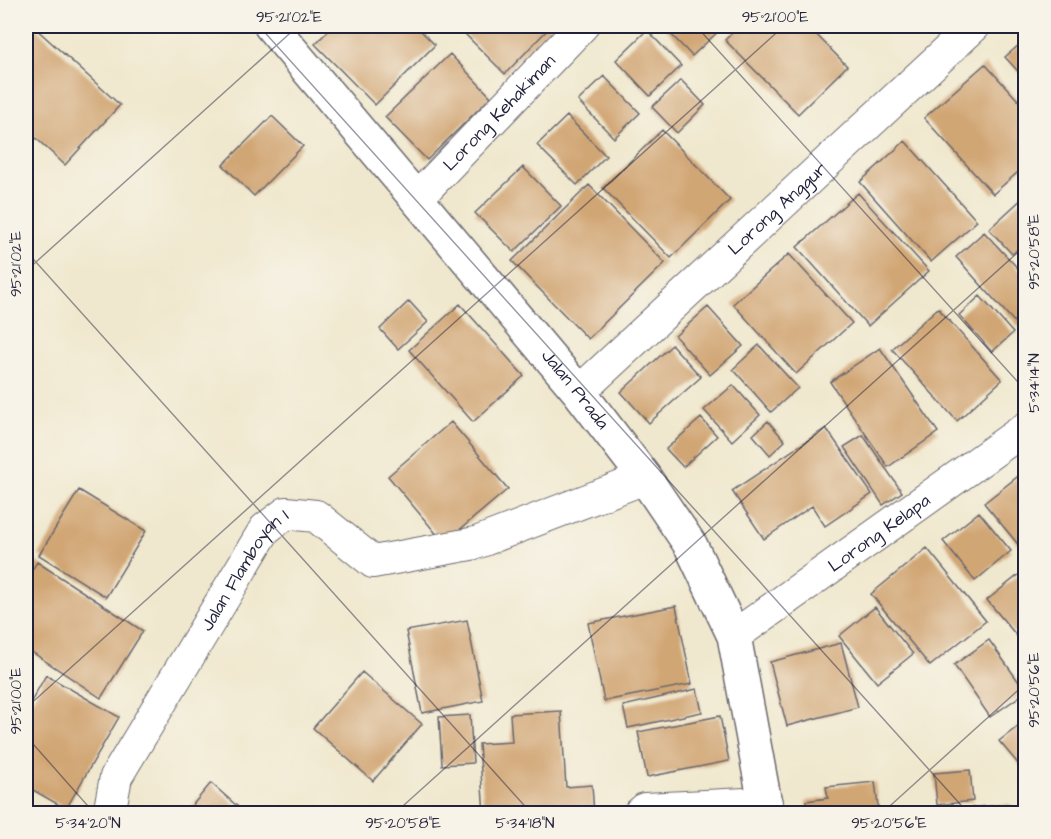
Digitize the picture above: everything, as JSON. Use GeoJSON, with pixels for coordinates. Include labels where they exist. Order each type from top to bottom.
{"type":"FeatureCollection","features":[{"type":"Feature","properties":{"kind":"street","name":"Jalan Prada"},"geometry":{"type":"LineString","coordinates":[[271,26],[579,392],[645,478],[692,546],[734,636],[766,808]]}},
{"type":"Feature","properties":{"kind":"street","name":"Lorong Kehakiman"},"geometry":{"type":"LineString","coordinates":[[416,199],[582,26]]}},
{"type":"Feature","properties":{"kind":"street","name":"Lorong Anggur"},"geometry":{"type":"LineString","coordinates":[[579,392],[974,26]]}},
{"type":"Feature","properties":{"kind":"street","name":"Lorong Kelapa"},"geometry":{"type":"LineString","coordinates":[[734,636],[1026,428]]}},
{"type":"Feature","properties":{"kind":"street","name":"Jalan Flamboyan I"},"geometry":{"type":"LineString","coordinates":[[109,813],[116,777],[266,529],[286,513],[316,516],[373,562],[476,543],[645,478]]}},
{"type":"Feature","properties":{"kind":"street"},"geometry":{"type":"LineString","coordinates":[[639,813],[645,809],[766,808]]}},
{"type":"Feature","properties":{"kind":"building"},"geometry":{"type":"Polygon","coordinates":[[[26,26],[33,26],[120,105],[65,165],[26,129],[26,26]]]}},
{"type":"Feature","properties":{"kind":"building"},"geometry":{"type":"Polygon","coordinates":[[[333,26],[416,26],[435,45],[375,105],[315,44],[333,26]]]}},
{"type":"Feature","properties":{"kind":"building"},"geometry":{"type":"Polygon","coordinates":[[[475,26],[551,26],[505,74],[466,35],[475,26]]]}},
{"type":"Feature","properties":{"kind":"building"},"geometry":{"type":"Polygon","coordinates":[[[663,26],[720,26],[722,28],[692,56],[663,26]]]}},
{"type":"Feature","properties":{"kind":"building"},"geometry":{"type":"Polygon","coordinates":[[[739,26],[808,26],[847,66],[798,114],[725,40],[739,26]]]}},
{"type":"Feature","properties":{"kind":"building"},"geometry":{"type":"Polygon","coordinates":[[[647,30],[681,66],[650,96],[616,60],[647,30]]]}},
{"type":"Feature","properties":{"kind":"building"},"geometry":{"type":"Polygon","coordinates":[[[1026,39],[1026,80],[1005,57],[1026,39]]]}},
{"type":"Feature","properties":{"kind":"building"},"geometry":{"type":"Polygon","coordinates":[[[450,54],[491,97],[427,160],[385,117],[450,54]]]}},
{"type":"Feature","properties":{"kind":"building"},"geometry":{"type":"Polygon","coordinates":[[[985,64],[1026,109],[1026,165],[993,194],[924,118],[985,64]]]}},
{"type":"Feature","properties":{"kind":"building"},"geometry":{"type":"Polygon","coordinates":[[[604,76],[640,113],[614,138],[578,101],[604,76]]]}},
{"type":"Feature","properties":{"kind":"building"},"geometry":{"type":"Polygon","coordinates":[[[681,80],[705,105],[677,133],[652,107],[681,80]]]}},
{"type":"Feature","properties":{"kind":"building"},"geometry":{"type":"Polygon","coordinates":[[[272,116],[303,146],[254,196],[223,165],[272,116]]]}},
{"type":"Feature","properties":{"kind":"building"},"geometry":{"type":"Polygon","coordinates":[[[567,116],[606,156],[577,185],[537,145],[567,116]]]}},
{"type":"Feature","properties":{"kind":"building"},"geometry":{"type":"Polygon","coordinates":[[[662,130],[730,200],[671,258],[603,188],[662,130]]]}},
{"type":"Feature","properties":{"kind":"building"},"geometry":{"type":"Polygon","coordinates":[[[905,141],[977,221],[931,262],[860,182],[905,141]]]}},
{"type":"Feature","properties":{"kind":"building"},"geometry":{"type":"Polygon","coordinates":[[[523,167],[561,206],[514,252],[475,213],[523,167]]]}},
{"type":"Feature","properties":{"kind":"building"},"geometry":{"type":"Polygon","coordinates":[[[589,185],[665,263],[588,339],[512,261],[589,185]]]}},
{"type":"Feature","properties":{"kind":"building"},"geometry":{"type":"Polygon","coordinates":[[[858,193],[929,271],[868,326],[797,247],[858,193]]]}},
{"type":"Feature","properties":{"kind":"building"},"geometry":{"type":"Polygon","coordinates":[[[1026,195],[1026,242],[1012,254],[989,229],[1026,195]]]}},
{"type":"Feature","properties":{"kind":"building"},"geometry":{"type":"Polygon","coordinates":[[[984,232],[1026,277],[1026,335],[956,257],[984,232]]]}},
{"type":"Feature","properties":{"kind":"building"},"geometry":{"type":"Polygon","coordinates":[[[789,254],[852,323],[796,374],[733,304],[789,254]]]}},
{"type":"Feature","properties":{"kind":"building"},"geometry":{"type":"Polygon","coordinates":[[[980,296],[1013,333],[992,352],[959,315],[980,296]]]}},
{"type":"Feature","properties":{"kind":"building"},"geometry":{"type":"Polygon","coordinates":[[[409,301],[428,322],[398,349],[380,329],[409,301]]]}},
{"type":"Feature","properties":{"kind":"building"},"geometry":{"type":"Polygon","coordinates":[[[460,304],[524,376],[473,422],[409,350],[460,304]]]}},
{"type":"Feature","properties":{"kind":"building"},"geometry":{"type":"Polygon","coordinates":[[[708,307],[743,346],[710,375],[675,336],[708,307]]]}},
{"type":"Feature","properties":{"kind":"building"},"geometry":{"type":"Polygon","coordinates":[[[938,308],[1002,380],[957,421],[892,349],[938,308]]]}},
{"type":"Feature","properties":{"kind":"building"},"geometry":{"type":"Polygon","coordinates":[[[672,345],[701,377],[649,423],[621,392],[672,345]]]}},
{"type":"Feature","properties":{"kind":"building"},"geometry":{"type":"Polygon","coordinates":[[[759,345],[798,388],[771,412],[733,369],[759,345]]]}},
{"type":"Feature","properties":{"kind":"building"},"geometry":{"type":"Polygon","coordinates":[[[880,348],[938,432],[888,467],[830,382],[880,348]]]}},
{"type":"Feature","properties":{"kind":"building"},"geometry":{"type":"Polygon","coordinates":[[[733,385],[760,415],[732,441],[704,410],[733,385]]]}},
{"type":"Feature","properties":{"kind":"building"},"geometry":{"type":"Polygon","coordinates":[[[701,418],[717,436],[683,467],[666,449],[701,418]]]}},
{"type":"Feature","properties":{"kind":"building"},"geometry":{"type":"Polygon","coordinates":[[[768,421],[785,441],[770,455],[753,435],[768,421]]]}},
{"type":"Feature","properties":{"kind":"building"},"geometry":{"type":"Polygon","coordinates":[[[451,422],[508,489],[444,543],[388,476],[451,422]]]}},
{"type":"Feature","properties":{"kind":"building"},"geometry":{"type":"Polygon","coordinates":[[[826,428],[872,494],[825,526],[812,506],[764,539],[732,491],[826,428]]]}},
{"type":"Feature","properties":{"kind":"building"},"geometry":{"type":"Polygon","coordinates":[[[863,435],[902,492],[883,505],[844,447],[863,435]]]}},
{"type":"Feature","properties":{"kind":"building"},"geometry":{"type":"Polygon","coordinates":[[[1026,470],[1026,554],[984,503],[1026,470]]]}},
{"type":"Feature","properties":{"kind":"building"},"geometry":{"type":"Polygon","coordinates":[[[79,490],[146,531],[106,597],[39,555],[79,490]]]}},
{"type":"Feature","properties":{"kind":"building"},"geometry":{"type":"Polygon","coordinates":[[[979,512],[1011,551],[975,581],[943,541],[979,512]]]}},
{"type":"Feature","properties":{"kind":"building"},"geometry":{"type":"Polygon","coordinates":[[[927,548],[986,621],[930,666],[871,594],[927,548]]]}},
{"type":"Feature","properties":{"kind":"building"},"geometry":{"type":"Polygon","coordinates":[[[37,562],[143,631],[101,698],[26,648],[26,580],[37,562]]]}},
{"type":"Feature","properties":{"kind":"building"},"geometry":{"type":"Polygon","coordinates":[[[1026,569],[1026,647],[987,600],[1026,569]]]}},
{"type":"Feature","properties":{"kind":"building"},"geometry":{"type":"Polygon","coordinates":[[[676,606],[692,684],[604,701],[588,623],[676,606]]]}},
{"type":"Feature","properties":{"kind":"building"},"geometry":{"type":"Polygon","coordinates":[[[875,607],[913,654],[877,683],[839,636],[875,607]]]}},
{"type":"Feature","properties":{"kind":"building"},"geometry":{"type":"Polygon","coordinates":[[[467,620],[483,701],[422,713],[406,631],[467,620]]]}},
{"type":"Feature","properties":{"kind":"building"},"geometry":{"type":"Polygon","coordinates":[[[989,640],[1026,692],[990,717],[954,665],[989,640]]]}},
{"type":"Feature","properties":{"kind":"building"},"geometry":{"type":"Polygon","coordinates":[[[841,643],[858,707],[787,726],[770,662],[841,643]]]}},
{"type":"Feature","properties":{"kind":"building"},"geometry":{"type":"Polygon","coordinates":[[[362,672],[422,724],[373,781],[313,728],[362,672]]]}},
{"type":"Feature","properties":{"kind":"building"},"geometry":{"type":"Polygon","coordinates":[[[46,675],[119,717],[66,809],[26,786],[26,711],[46,675]]]}},
{"type":"Feature","properties":{"kind":"building"},"geometry":{"type":"Polygon","coordinates":[[[697,689],[702,712],[628,728],[623,706],[697,689]]]}},
{"type":"Feature","properties":{"kind":"building"},"geometry":{"type":"Polygon","coordinates":[[[561,711],[566,787],[592,785],[594,814],[484,814],[479,744],[512,742],[510,714],[561,711]]]}},
{"type":"Feature","properties":{"kind":"building"},"geometry":{"type":"Polygon","coordinates":[[[470,715],[473,763],[442,765],[439,717],[470,715]]]}},
{"type":"Feature","properties":{"kind":"building"},"geometry":{"type":"Polygon","coordinates":[[[720,716],[729,761],[647,777],[638,732],[720,716]]]}},
{"type":"Feature","properties":{"kind":"building"},"geometry":{"type":"Polygon","coordinates":[[[1026,720],[1026,773],[999,741],[1026,720]]]}},
{"type":"Feature","properties":{"kind":"building"},"geometry":{"type":"Polygon","coordinates":[[[970,770],[973,801],[937,805],[934,773],[970,770]]]}},
{"type":"Feature","properties":{"kind":"building"},"geometry":{"type":"Polygon","coordinates":[[[875,782],[879,814],[807,814],[806,801],[828,798],[826,787],[875,782]]]}},
{"type":"Feature","properties":{"kind":"building"},"geometry":{"type":"Polygon","coordinates":[[[211,783],[246,814],[185,814],[211,783]]]}},
{"type":"Feature","properties":{"kind":"building"},"geometry":{"type":"Polygon","coordinates":[[[1010,804],[1011,814],[937,814],[937,811],[1010,804]]]}}]}
